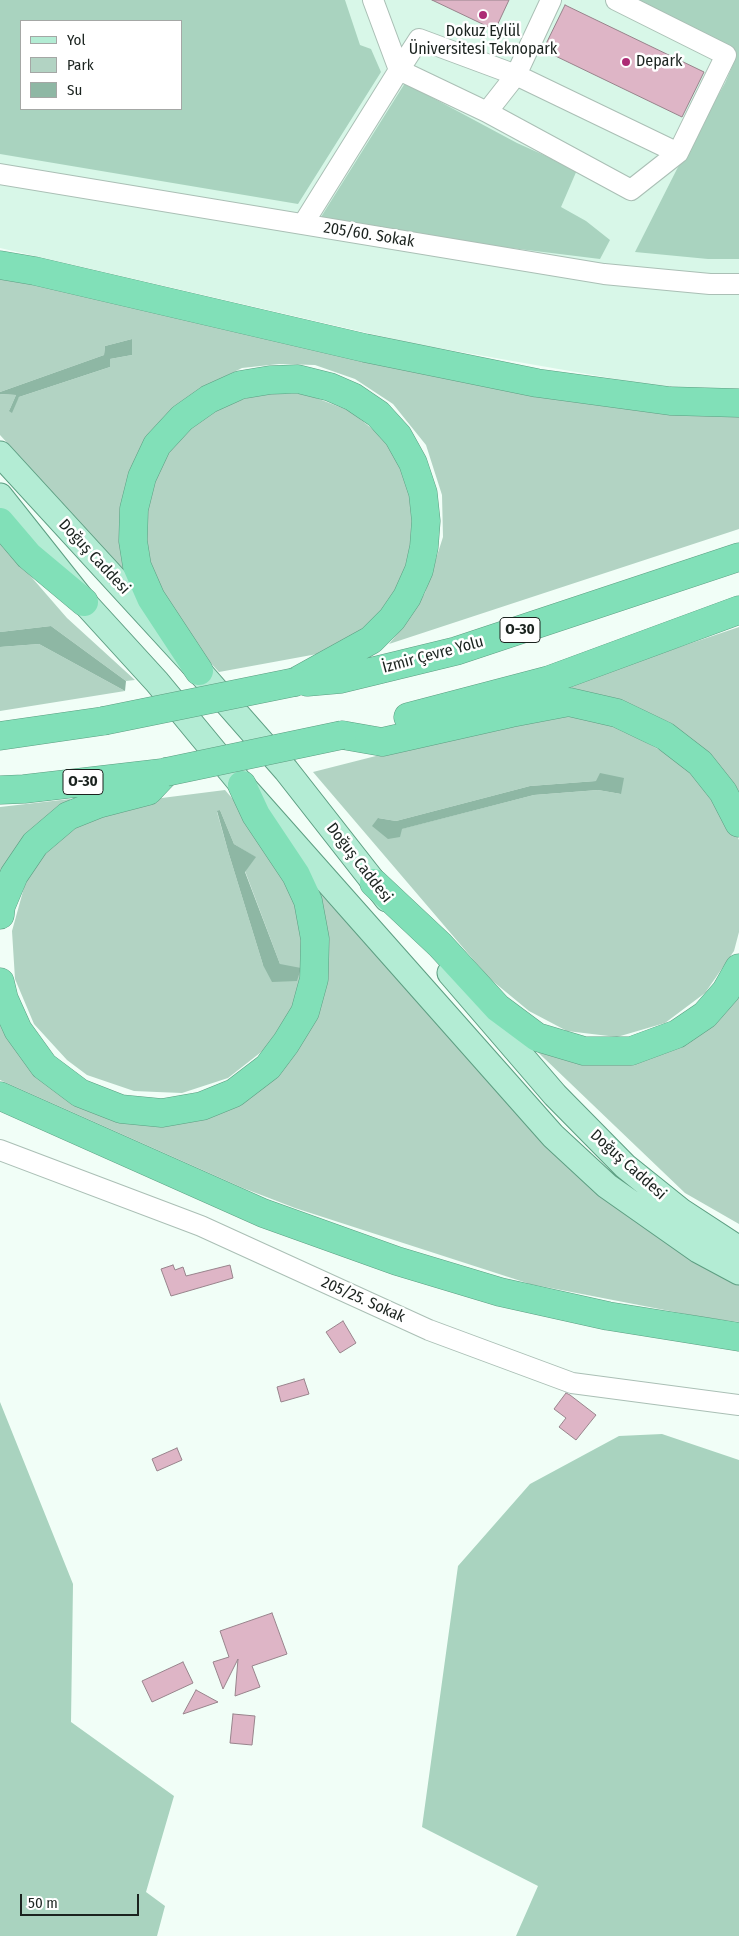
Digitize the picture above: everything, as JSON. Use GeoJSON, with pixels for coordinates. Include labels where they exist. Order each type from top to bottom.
{"type":"FeatureCollection","features":[{"type":"Feature","properties":{"kind":"highway"},"geometry":{"type":"LineString","coordinates":[[0,264],[365,348],[537,383],[670,401],[739,403]]}},
{"type":"Feature","properties":{"kind":"highway"},"geometry":{"type":"LineString","coordinates":[[199,671],[151,598],[137,566],[133,541],[134,509],[142,477],[158,445],[182,418],[209,399],[240,385],[270,380],[298,379],[354,397],[378,414],[398,436],[413,463],[423,493],[426,521],[424,546],[419,570],[407,597],[392,619],[371,640],[295,682]]}},
{"type":"Feature","properties":{"kind":"highway"},"geometry":{"type":"LineString","coordinates":[[0,522],[29,556],[84,602]]}},
{"type":"Feature","properties":{"kind":"highway","name":"İzmir Çevre Yolu"},"geometry":{"type":"LineString","coordinates":[[295,682],[341,679],[456,651],[739,557]]}},
{"type":"Feature","properties":{"kind":"highway","name":"O-30"},"geometry":{"type":"LineString","coordinates":[[0,790],[34,788],[166,772],[342,735],[550,680],[739,610]]}},
{"type":"Feature","properties":{"kind":"highway","name":"O-30"},"geometry":{"type":"LineString","coordinates":[[0,736],[103,721],[295,682]]}},
{"type":"Feature","properties":{"kind":"highway"},"geometry":{"type":"LineString","coordinates":[[342,735],[382,742],[569,702],[617,713],[665,736],[700,763],[723,792],[739,823]]}},
{"type":"Feature","properties":{"kind":"highway"},"geometry":{"type":"LineString","coordinates":[[0,723],[103,721]]}},
{"type":"Feature","properties":{"kind":"highway"},"geometry":{"type":"LineString","coordinates":[[0,915],[1,906],[14,875],[35,844],[68,816],[98,804],[148,791],[166,772]]}},
{"type":"Feature","properties":{"kind":"highway"},"geometry":{"type":"LineString","coordinates":[[0,982],[4,999],[18,1030],[44,1066],[80,1093],[122,1109],[162,1113],[202,1106],[234,1093],[268,1067],[286,1043],[305,1012],[314,979],[315,939],[308,901],[296,875],[256,815],[242,785]]}},
{"type":"Feature","properties":{"kind":"highway"},"geometry":{"type":"LineString","coordinates":[[374,883],[440,944],[498,1008],[537,1038],[584,1051],[631,1051],[677,1034],[705,1015],[726,991],[739,968]]}},
{"type":"Feature","properties":{"kind":"highway"},"geometry":{"type":"LineString","coordinates":[[0,1096],[263,1213],[397,1261],[500,1292],[608,1316],[739,1337]]}},
{"type":"Feature","properties":{"kind":"main road","name":"Doğuş Caddesi"},"geometry":{"type":"LineString","coordinates":[[0,454],[199,671],[286,770],[374,883],[554,1095],[619,1160],[681,1210],[739,1250]]}},
{"type":"Feature","properties":{"kind":"main road","name":"Doğuş Caddesi"},"geometry":{"type":"LineString","coordinates":[[0,496],[84,602],[157,682],[242,785],[553,1136],[607,1186],[698,1250],[739,1272]]}},
{"type":"Feature","properties":{"kind":"street"},"geometry":{"type":"LineString","coordinates":[[373,0],[399,70],[487,112],[631,190],[678,153],[726,55],[616,0]]}},
{"type":"Feature","properties":{"kind":"street"},"geometry":{"type":"LineString","coordinates":[[487,112],[516,76],[551,0]]}},
{"type":"Feature","properties":{"kind":"street"},"geometry":{"type":"LineString","coordinates":[[303,224],[419,39],[516,76],[678,153]]}},
{"type":"Feature","properties":{"kind":"street","name":"205/60. Sokak"},"geometry":{"type":"LineString","coordinates":[[0,174],[604,274],[710,284],[739,284]]}},
{"type":"Feature","properties":{"kind":"street","name":"205/25. Sokak"},"geometry":{"type":"LineString","coordinates":[[0,1150],[201,1226],[429,1330],[572,1383],[739,1405]]}},
{"type":"Feature","properties":{"kind":"shaded area"},"geometry":{"type":"Polygon","coordinates":[[[0,0],[739,0],[739,390],[707,391],[633,382],[415,344],[0,248],[0,0]]]}},
{"type":"Feature","properties":{"kind":"shaded area"},"geometry":{"type":"Polygon","coordinates":[[[0,0],[345,0],[360,45],[371,49],[381,72],[298,204],[0,154],[0,0]]]}},
{"type":"Feature","properties":{"kind":"shaded area"},"geometry":{"type":"Polygon","coordinates":[[[637,0],[739,0],[739,259],[708,259],[635,252],[677,169],[725,83],[735,60],[723,45],[637,0]]]}},
{"type":"Feature","properties":{"kind":"shaded area"},"geometry":{"type":"Polygon","coordinates":[[[405,83],[517,143],[577,170],[561,207],[586,221],[610,240],[600,259],[446,240],[321,217],[405,83]]]}},
{"type":"Feature","properties":{"kind":"shaded area"},"geometry":{"type":"Polygon","coordinates":[[[0,1402],[73,1584],[71,1722],[174,1796],[146,1892],[165,1906],[157,1936],[0,1936],[0,1402]]]}},
{"type":"Feature","properties":{"kind":"shaded area"},"geometry":{"type":"Polygon","coordinates":[[[662,1434],[739,1460],[739,1936],[516,1936],[538,1886],[422,1827],[458,1566],[530,1484],[619,1436],[662,1434]]]}},
{"type":"Feature","properties":{"kind":"green space"},"geometry":{"type":"Polygon","coordinates":[[[0,271],[739,412],[739,529],[389,644],[404,626],[425,593],[443,537],[442,495],[426,445],[393,404],[355,379],[315,365],[279,364],[242,368],[204,387],[167,415],[131,578],[0,435],[0,394],[16,395],[9,411],[19,397],[110,367],[110,359],[132,355],[132,339],[105,346],[104,355],[0,392],[0,271]]]}},
{"type":"Feature","properties":{"kind":"green space"},"geometry":{"type":"Polygon","coordinates":[[[260,394],[306,394],[350,411],[386,440],[408,478],[418,520],[414,564],[367,636],[328,652],[219,672],[194,645],[149,567],[144,521],[154,476],[179,437],[216,408],[260,394]]]}},
{"type":"Feature","properties":{"kind":"green space"},"geometry":{"type":"Polygon","coordinates":[[[0,541],[67,618],[135,680],[126,681],[51,626],[0,632],[0,541]]]}},
{"type":"Feature","properties":{"kind":"green space"},"geometry":{"type":"Polygon","coordinates":[[[739,627],[739,797],[710,755],[669,722],[609,698],[541,694],[739,627]]]}},
{"type":"Feature","properties":{"kind":"green space"},"geometry":{"type":"Polygon","coordinates":[[[39,644],[125,691],[0,711],[0,647],[39,644]]]}},
{"type":"Feature","properties":{"kind":"green space"},"geometry":{"type":"Polygon","coordinates":[[[545,713],[614,721],[647,743],[691,767],[725,806],[739,840],[739,932],[734,951],[705,993],[665,1023],[617,1037],[567,1031],[529,1011],[489,978],[313,772],[545,713]],[[596,781],[530,786],[396,821],[378,818],[399,837],[401,829],[534,795],[598,790],[621,794],[596,781]]]}},
{"type":"Feature","properties":{"kind":"green space"},"geometry":{"type":"Polygon","coordinates":[[[225,790],[244,812],[294,890],[305,961],[293,1007],[265,1049],[228,1078],[182,1093],[134,1091],[87,1075],[67,1060],[34,1024],[15,979],[12,931],[25,884],[36,865],[52,844],[71,828],[138,801],[225,790]],[[220,810],[217,812],[263,965],[280,964],[245,871],[255,857],[234,844],[220,810]]]}},
{"type":"Feature","properties":{"kind":"green space"},"geometry":{"type":"Polygon","coordinates":[[[70,799],[69,806],[0,890],[0,807],[70,799]]]}},
{"type":"Feature","properties":{"kind":"green space"},"geometry":{"type":"Polygon","coordinates":[[[313,886],[430,1013],[595,1186],[739,1281],[739,1322],[701,1317],[530,1284],[295,1208],[243,1188],[0,1080],[0,991],[77,1095],[210,1108],[308,1026],[313,886]]]}},
{"type":"Feature","properties":{"kind":"green space"},"geometry":{"type":"Polygon","coordinates":[[[739,978],[739,1224],[685,1193],[522,1037],[642,1055],[739,978]]]}},
{"type":"Feature","properties":{"kind":"water"},"geometry":{"type":"Polygon","coordinates":[[[132,339],[132,355],[110,359],[110,367],[19,397],[12,413],[9,411],[16,395],[0,394],[0,392],[104,355],[105,346],[132,339]]]}},
{"type":"Feature","properties":{"kind":"water"},"geometry":{"type":"Polygon","coordinates":[[[51,626],[126,681],[125,691],[39,644],[0,647],[0,632],[51,626]]]}},
{"type":"Feature","properties":{"kind":"water"},"geometry":{"type":"Polygon","coordinates":[[[600,773],[624,778],[621,794],[598,790],[534,795],[402,829],[400,837],[388,839],[372,826],[378,818],[396,821],[530,786],[596,781],[600,773]]]}},
{"type":"Feature","properties":{"kind":"water"},"geometry":{"type":"Polygon","coordinates":[[[220,810],[234,844],[256,857],[245,872],[280,964],[301,968],[297,981],[272,982],[263,965],[228,851],[217,811],[220,810]]]}},
{"type":"Feature","properties":{"kind":"building","name":"Dokuz Eylül Üniversitesi Teknopark"},"geometry":{"type":"Polygon","coordinates":[[[432,0],[509,0],[495,30],[432,0]]]}},
{"type":"Feature","properties":{"kind":"building","name":"Depark"},"geometry":{"type":"Polygon","coordinates":[[[565,5],[704,72],[682,117],[543,50],[565,5]]]}},
{"type":"Feature","properties":{"kind":"building"},"geometry":{"type":"Polygon","coordinates":[[[173,1265],[175,1270],[183,1267],[186,1276],[230,1265],[233,1278],[171,1296],[161,1269],[173,1265]]]}},
{"type":"Feature","properties":{"kind":"building"},"geometry":{"type":"Polygon","coordinates":[[[343,1321],[356,1343],[340,1353],[326,1332],[343,1321]]]}},
{"type":"Feature","properties":{"kind":"building"},"geometry":{"type":"Polygon","coordinates":[[[304,1379],[309,1394],[281,1402],[277,1387],[304,1379]]]}},
{"type":"Feature","properties":{"kind":"building"},"geometry":{"type":"Polygon","coordinates":[[[566,1393],[596,1415],[576,1440],[559,1427],[566,1418],[554,1409],[566,1393]]]}},
{"type":"Feature","properties":{"kind":"building"},"geometry":{"type":"Polygon","coordinates":[[[177,1448],[182,1460],[157,1471],[152,1459],[177,1448]]]}},
{"type":"Feature","properties":{"kind":"building"},"geometry":{"type":"Polygon","coordinates":[[[272,1613],[287,1654],[252,1666],[260,1687],[235,1696],[238,1659],[223,1689],[213,1662],[229,1657],[220,1631],[272,1613]]]}},
{"type":"Feature","properties":{"kind":"building"},"geometry":{"type":"Polygon","coordinates":[[[183,1662],[193,1683],[152,1702],[142,1681],[183,1662]]]}},
{"type":"Feature","properties":{"kind":"building"},"geometry":{"type":"Polygon","coordinates":[[[196,1690],[218,1702],[183,1714],[196,1690]]]}},
{"type":"Feature","properties":{"kind":"building"},"geometry":{"type":"Polygon","coordinates":[[[233,1714],[255,1716],[252,1745],[230,1743],[233,1714]]]}},
{"type":"Feature","properties":{"kind":"place","name":"Dokuz Eylül Üniversitesi Teknopark"},"geometry":{"type":"Point","coordinates":[483,15]}},
{"type":"Feature","properties":{"kind":"place","name":"Depark"},"geometry":{"type":"Point","coordinates":[626,62]}}]}
